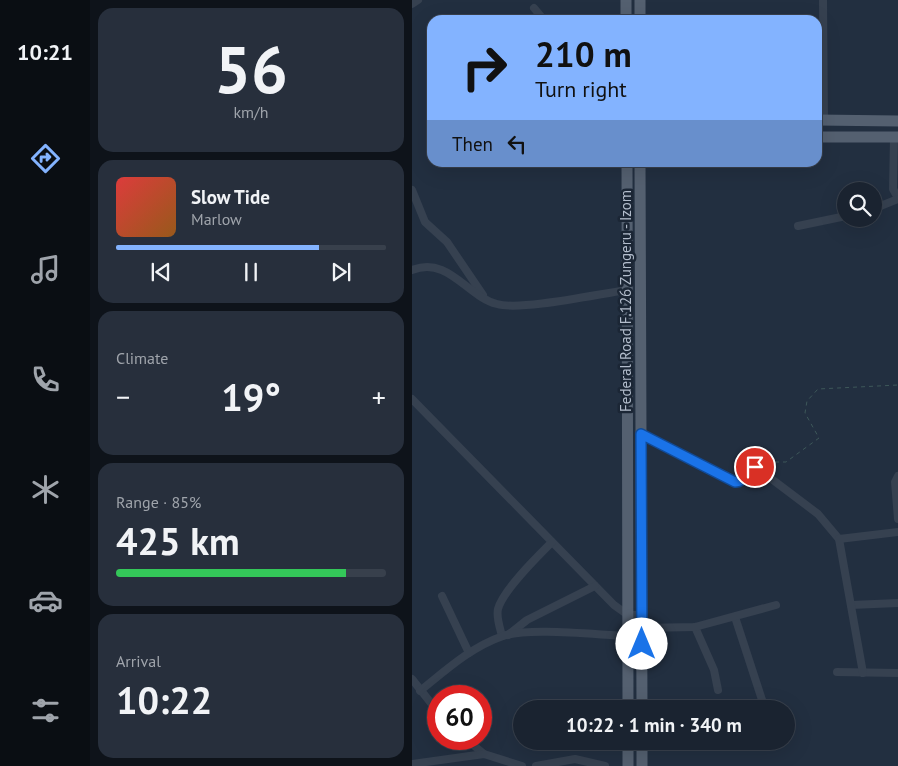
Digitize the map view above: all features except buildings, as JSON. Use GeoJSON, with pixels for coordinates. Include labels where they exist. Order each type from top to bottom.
{"type":"FeatureCollection","features":[{"type":"Feature","properties":{"kind":"main road"},"geometry":{"type":"LineString","coordinates":[[626,0],[626,15]]}},
{"type":"Feature","properties":{"kind":"main road"},"geometry":{"type":"LineString","coordinates":[[640,0],[640,15]]}},
{"type":"Feature","properties":{"kind":"main road"},"geometry":{"type":"LineString","coordinates":[[822,120],[898,121]]}},
{"type":"Feature","properties":{"kind":"main road"},"geometry":{"type":"LineString","coordinates":[[822,137],[896,137]]}},
{"type":"Feature","properties":{"kind":"main road","name":"Federal Road F.126 Zungeru - Izom"},"geometry":{"type":"LineString","coordinates":[[627,167],[628,700]]}},
{"type":"Feature","properties":{"kind":"main road","name":"Federal Road F.126 Zungeru - Izom"},"geometry":{"type":"LineString","coordinates":[[640,167],[642,700]]}},
{"type":"Feature","properties":{"kind":"main road"},"geometry":{"type":"LineString","coordinates":[[640,189],[645,167]]}},
{"type":"Feature","properties":{"kind":"main road"},"geometry":{"type":"LineString","coordinates":[[628,750],[628,766]]}},
{"type":"Feature","properties":{"kind":"main road"},"geometry":{"type":"LineString","coordinates":[[642,750],[642,766]]}},
{"type":"Feature","properties":{"kind":"street"},"geometry":{"type":"LineString","coordinates":[[412,4],[418,0]]}},
{"type":"Feature","properties":{"kind":"street"},"geometry":{"type":"LineString","coordinates":[[822,60],[823,0]]}},
{"type":"Feature","properties":{"kind":"street"},"geometry":{"type":"LineString","coordinates":[[534,8],[540,15]]}},
{"type":"Feature","properties":{"kind":"street"},"geometry":{"type":"LineString","coordinates":[[882,205],[898,198],[893,189],[896,137]]}},
{"type":"Feature","properties":{"kind":"street"},"geometry":{"type":"LineString","coordinates":[[412,190],[425,222],[447,242],[487,301]]}},
{"type":"Feature","properties":{"kind":"street"},"geometry":{"type":"LineString","coordinates":[[798,226],[837,218]]}},
{"type":"Feature","properties":{"kind":"street"},"geometry":{"type":"LineString","coordinates":[[412,270],[428,266],[447,271],[487,301],[508,306],[627,290]]}},
{"type":"Feature","properties":{"kind":"street"},"geometry":{"type":"LineString","coordinates":[[412,398],[614,605],[628,615],[642,615]]}},
{"type":"Feature","properties":{"kind":"street"},"geometry":{"type":"LineString","coordinates":[[641,434],[735,482],[742,481],[750,469],[757,468],[818,514],[839,539],[863,673]]}},
{"type":"Feature","properties":{"kind":"street"},"geometry":{"type":"LineString","coordinates":[[898,476],[895,482],[898,519]]}},
{"type":"Feature","properties":{"kind":"street"},"geometry":{"type":"LineString","coordinates":[[839,539],[898,532]]}},
{"type":"Feature","properties":{"kind":"street"},"geometry":{"type":"LineString","coordinates":[[505,635],[498,615],[500,603],[526,569],[552,542]]}},
{"type":"Feature","properties":{"kind":"street"},"geometry":{"type":"LineString","coordinates":[[420,691],[469,653],[505,635],[527,620],[595,586]]}},
{"type":"Feature","properties":{"kind":"street"},"geometry":{"type":"LineString","coordinates":[[442,596],[469,653]]}},
{"type":"Feature","properties":{"kind":"street"},"geometry":{"type":"LineString","coordinates":[[852,605],[898,603]]}},
{"type":"Feature","properties":{"kind":"street"},"geometry":{"type":"LineString","coordinates":[[642,628],[695,627],[776,604]]}},
{"type":"Feature","properties":{"kind":"street"},"geometry":{"type":"LineString","coordinates":[[735,617],[762,700]]}},
{"type":"Feature","properties":{"kind":"street"},"geometry":{"type":"LineString","coordinates":[[695,627],[714,670],[718,690]]}},
{"type":"Feature","properties":{"kind":"street"},"geometry":{"type":"LineString","coordinates":[[505,635],[538,633],[628,636]]}},
{"type":"Feature","properties":{"kind":"street"},"geometry":{"type":"LineString","coordinates":[[837,672],[898,673]]}},
{"type":"Feature","properties":{"kind":"street"},"geometry":{"type":"LineString","coordinates":[[412,679],[427,699]]}},
{"type":"Feature","properties":{"kind":"street"},"geometry":{"type":"LineString","coordinates":[[479,750],[484,754],[522,766]]}},
{"type":"Feature","properties":{"kind":"street"},"geometry":{"type":"LineString","coordinates":[[412,764],[484,754]]}},
{"type":"Feature","properties":{"kind":"street"},"geometry":{"type":"LineString","coordinates":[[536,766],[574,760],[606,766]]}},
{"type":"Feature","properties":{"kind":"path"},"geometry":{"type":"LineString","coordinates":[[775,462],[786,462],[819,438],[805,413],[807,401],[818,389],[898,385]]}},
{"type":"Feature","properties":{"kind":"route"},"geometry":{"type":"LineString","coordinates":[[642,644],[641,434],[735,482],[742,481],[750,469],[755,467]]}}]}
